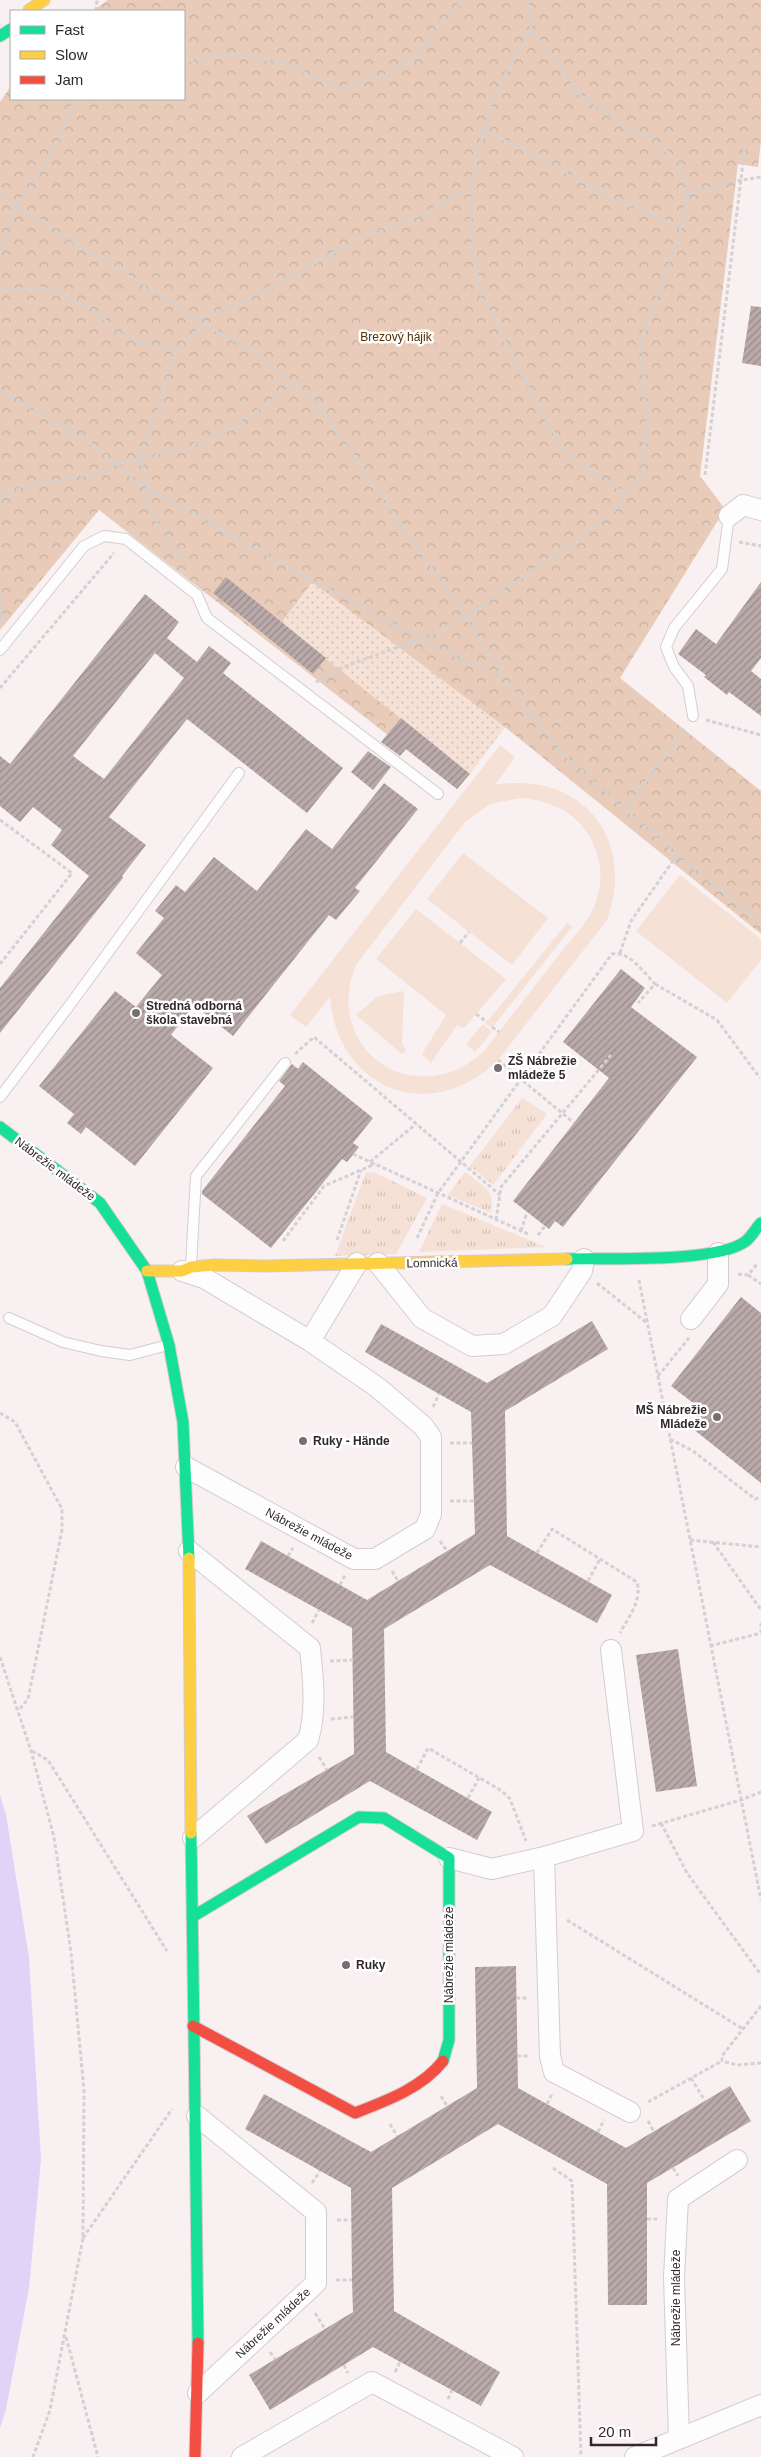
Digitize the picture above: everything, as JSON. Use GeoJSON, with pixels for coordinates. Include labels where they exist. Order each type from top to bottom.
{"type":"FeatureCollection","features":[{"type":"Feature","properties":{"kind":"street"},"geometry":{"type":"LineString","coordinates":[[30,10],[44,0]]}},
{"type":"Feature","properties":{"kind":"street"},"geometry":{"type":"LineString","coordinates":[[729,516],[742,505],[761,510]]}},
{"type":"Feature","properties":{"kind":"street","name":"Nábrežie mládeže"},"geometry":{"type":"LineString","coordinates":[[0,1127],[100,1203],[147,1271],[169,1345],[183,1422],[189,1551],[193,1838],[193,2026],[197,2116],[198,2393],[195,2457]]}},
{"type":"Feature","properties":{"kind":"street","name":"Lomnická"},"geometry":{"type":"LineString","coordinates":[[147,1271],[215,1265],[357,1263],[583,1265],[718,1253],[746,1241],[761,1223]]}},
{"type":"Feature","properties":{"kind":"street"},"geometry":{"type":"LineString","coordinates":[[692,1319],[718,1284],[718,1253]]}},
{"type":"Feature","properties":{"kind":"street"},"geometry":{"type":"LineString","coordinates":[[310,1341],[357,1263]]}},
{"type":"Feature","properties":{"kind":"street"},"geometry":{"type":"LineString","coordinates":[[378,1263],[422,1318],[472,1346],[504,1344],[552,1316],[583,1265]]}},
{"type":"Feature","properties":{"kind":"street","name":"Nábrežie mládeže"},"geometry":{"type":"LineString","coordinates":[[186,1269],[310,1341],[377,1387],[424,1426],[430,1436],[431,1514],[425,1529],[375,1559],[354,1559],[186,1468]]}},
{"type":"Feature","properties":{"kind":"street"},"geometry":{"type":"LineString","coordinates":[[189,1551],[310,1648],[312,1674],[312,1728],[308,1740],[193,1838]]}},
{"type":"Feature","properties":{"kind":"street"},"geometry":{"type":"LineString","coordinates":[[192,1917],[359,1816],[384,1818],[449,1858],[492,1869],[538,1859],[633,1831],[611,1650]]}},
{"type":"Feature","properties":{"kind":"street","name":"Nábrežie mládeže"},"geometry":{"type":"LineString","coordinates":[[193,2026],[355,2113],[378,2104],[428,2076],[444,2059],[449,2040],[449,1858]]}},
{"type":"Feature","properties":{"kind":"street"},"geometry":{"type":"LineString","coordinates":[[538,1859],[546,1907],[550,2056],[554,2072],[630,2112]]}},
{"type":"Feature","properties":{"kind":"street","name":"Nábrežie mládeže"},"geometry":{"type":"LineString","coordinates":[[197,2116],[316,2212],[316,2283],[198,2393]]}},
{"type":"Feature","properties":{"kind":"street","name":"Nábrežie mládeže"},"geometry":{"type":"LineString","coordinates":[[679,2439],[674,2276],[678,2199],[737,2160]]}},
{"type":"Feature","properties":{"kind":"street"},"geometry":{"type":"LineString","coordinates":[[242,2457],[372,2382],[513,2457]]}},
{"type":"Feature","properties":{"kind":"street"},"geometry":{"type":"LineString","coordinates":[[635,2457],[761,2405]]}},
{"type":"Feature","properties":{"kind":"lane"},"geometry":{"type":"LineString","coordinates":[[693,716],[688,686],[674,667],[666,648],[674,628],[722,569],[729,516]]}},
{"type":"Feature","properties":{"kind":"lane"},"geometry":{"type":"LineString","coordinates":[[0,650],[84,546],[104,536],[126,539],[197,595],[208,618],[296,688],[438,794]]}},
{"type":"Feature","properties":{"kind":"lane"},"geometry":{"type":"LineString","coordinates":[[0,1096],[72,1002],[239,773]]}},
{"type":"Feature","properties":{"kind":"lane"},"geometry":{"type":"LineString","coordinates":[[186,1269],[196,1176],[285,1063]]}},
{"type":"Feature","properties":{"kind":"lane"},"geometry":{"type":"LineString","coordinates":[[8,1318],[63,1342],[100,1350],[130,1355],[169,1345]]}},
{"type":"Feature","properties":{"kind":"path"},"geometry":{"type":"LineString","coordinates":[[185,63],[189,61],[236,53],[284,64],[341,88],[391,74],[422,51],[440,25],[463,0]]}},
{"type":"Feature","properties":{"kind":"path"},"geometry":{"type":"LineString","coordinates":[[310,685],[346,666],[420,639],[466,617],[591,530],[619,506],[642,472],[647,424],[640,345],[646,321],[678,241],[681,228],[687,194],[681,165],[655,140],[622,125],[578,93],[534,30],[528,0]]}},
{"type":"Feature","properties":{"kind":"path"},"geometry":{"type":"LineString","coordinates":[[534,30],[522,43],[494,94],[484,129],[472,183],[472,251],[481,295],[541,412],[567,453],[627,494]]}},
{"type":"Feature","properties":{"kind":"path"},"geometry":{"type":"LineString","coordinates":[[0,253],[17,207],[61,138],[72,106],[76,100]]}},
{"type":"Feature","properties":{"kind":"path"},"geometry":{"type":"LineString","coordinates":[[484,129],[611,197],[681,228]]}},
{"type":"Feature","properties":{"kind":"path"},"geometry":{"type":"LineString","coordinates":[[705,475],[745,146]]}},
{"type":"Feature","properties":{"kind":"path"},"geometry":{"type":"LineString","coordinates":[[687,194],[736,181],[761,178]]}},
{"type":"Feature","properties":{"kind":"path"},"geometry":{"type":"LineString","coordinates":[[198,320],[265,290],[357,240],[442,205],[459,195],[472,183]]}},
{"type":"Feature","properties":{"kind":"path"},"geometry":{"type":"LineString","coordinates":[[0,195],[206,325],[253,351],[315,401],[326,414],[466,617],[503,677],[539,726],[566,756],[678,855],[761,923]]}},
{"type":"Feature","properties":{"kind":"path"},"geometry":{"type":"LineString","coordinates":[[0,290],[44,288],[96,311],[118,333],[142,344],[174,350]]}},
{"type":"Feature","properties":{"kind":"path"},"geometry":{"type":"LineString","coordinates":[[197,595],[190,574],[150,510],[144,487],[141,458],[144,442],[159,411],[174,350],[206,325]]}},
{"type":"Feature","properties":{"kind":"path"},"geometry":{"type":"LineString","coordinates":[[0,500],[18,489],[98,472],[116,465],[190,446],[226,432],[276,398],[290,381]]}},
{"type":"Feature","properties":{"kind":"path"},"geometry":{"type":"LineString","coordinates":[[0,390],[95,446],[144,487],[420,639],[503,677]]}},
{"type":"Feature","properties":{"kind":"path"},"geometry":{"type":"LineString","coordinates":[[0,688],[126,539]]}},
{"type":"Feature","properties":{"kind":"path"},"geometry":{"type":"LineString","coordinates":[[727,540],[761,546]]}},
{"type":"Feature","properties":{"kind":"path"},"geometry":{"type":"LineString","coordinates":[[626,809],[693,716],[761,735]]}},
{"type":"Feature","properties":{"kind":"path"},"geometry":{"type":"LineString","coordinates":[[0,820],[72,873],[0,964]]}},
{"type":"Feature","properties":{"kind":"path"},"geometry":{"type":"LineString","coordinates":[[620,953],[631,922],[678,855]]}},
{"type":"Feature","properties":{"kind":"path"},"geometry":{"type":"LineString","coordinates":[[460,943],[469,932]]}},
{"type":"Feature","properties":{"kind":"path"},"geometry":{"type":"LineString","coordinates":[[405,1263],[438,1193],[612,954],[620,953],[628,957],[655,984],[717,1020],[760,1078]]}},
{"type":"Feature","properties":{"kind":"path"},"geometry":{"type":"LineString","coordinates":[[638,1003],[655,984]]}},
{"type":"Feature","properties":{"kind":"path"},"geometry":{"type":"LineString","coordinates":[[476,1014],[487,1022]]}},
{"type":"Feature","properties":{"kind":"path"},"geometry":{"type":"LineString","coordinates":[[492,1027],[499,1032]]}},
{"type":"Feature","properties":{"kind":"path"},"geometry":{"type":"LineString","coordinates":[[285,1063],[314,1037],[500,1196]]}},
{"type":"Feature","properties":{"kind":"path"},"geometry":{"type":"LineString","coordinates":[[496,1220],[501,1187],[611,1055]]}},
{"type":"Feature","properties":{"kind":"path"},"geometry":{"type":"LineString","coordinates":[[498,1060],[574,1123]]}},
{"type":"Feature","properties":{"kind":"path"},"geometry":{"type":"LineString","coordinates":[[369,1162],[416,1124]]}},
{"type":"Feature","properties":{"kind":"path"},"geometry":{"type":"LineString","coordinates":[[353,1154],[545,1242]]}},
{"type":"Feature","properties":{"kind":"path"},"geometry":{"type":"LineString","coordinates":[[281,1244],[324,1186],[375,1164]]}},
{"type":"Feature","properties":{"kind":"path"},"geometry":{"type":"LineString","coordinates":[[329,1264],[362,1170]]}},
{"type":"Feature","properties":{"kind":"path"},"geometry":{"type":"LineString","coordinates":[[521,1231],[527,1212]]}},
{"type":"Feature","properties":{"kind":"path"},"geometry":{"type":"LineString","coordinates":[[536,1238],[545,1226]]}},
{"type":"Feature","properties":{"kind":"path"},"geometry":{"type":"LineString","coordinates":[[634,1259],[761,1900]]}},
{"type":"Feature","properties":{"kind":"path"},"geometry":{"type":"LineString","coordinates":[[583,1265],[647,1323]]}},
{"type":"Feature","properties":{"kind":"path"},"geometry":{"type":"LineString","coordinates":[[748,1275],[761,1284]]}},
{"type":"Feature","properties":{"kind":"path"},"geometry":{"type":"LineString","coordinates":[[658,1377],[698,1327],[692,1319]]}},
{"type":"Feature","properties":{"kind":"path"},"geometry":{"type":"LineString","coordinates":[[0,1413],[15,1422],[62,1509],[62,1530],[28,1699],[18,1711]]}},
{"type":"Feature","properties":{"kind":"path"},"geometry":{"type":"LineString","coordinates":[[670,1439],[693,1451],[755,1499],[761,1497]]}},
{"type":"Feature","properties":{"kind":"path"},"geometry":{"type":"LineString","coordinates":[[537,1553],[552,1528],[636,1582],[639,1591],[637,1602],[611,1650]]}},
{"type":"Feature","properties":{"kind":"path"},"geometry":{"type":"LineString","coordinates":[[690,1540],[761,1547]]}},
{"type":"Feature","properties":{"kind":"path"},"geometry":{"type":"LineString","coordinates":[[713,1542],[761,1610]]}},
{"type":"Feature","properties":{"kind":"path"},"geometry":{"type":"LineString","coordinates":[[588,1581],[600,1558]]}},
{"type":"Feature","properties":{"kind":"path"},"geometry":{"type":"LineString","coordinates":[[710,1646],[761,1633],[761,1623]]}},
{"type":"Feature","properties":{"kind":"path"},"geometry":{"type":"LineString","coordinates":[[0,1657],[31,1751],[54,1837],[71,1952],[84,2090],[83,2238],[50,2410],[34,2457]]}},
{"type":"Feature","properties":{"kind":"path"},"geometry":{"type":"LineString","coordinates":[[417,1769],[428,1748],[510,1799],[538,1859]]}},
{"type":"Feature","properties":{"kind":"path"},"geometry":{"type":"LineString","coordinates":[[31,1751],[48,1760],[167,1952]]}},
{"type":"Feature","properties":{"kind":"path"},"geometry":{"type":"LineString","coordinates":[[468,1798],[479,1778]]}},
{"type":"Feature","properties":{"kind":"path"},"geometry":{"type":"LineString","coordinates":[[633,1831],[741,1800],[761,1792]]}},
{"type":"Feature","properties":{"kind":"path"},"geometry":{"type":"LineString","coordinates":[[662,1823],[687,1873],[761,1975]]}},
{"type":"Feature","properties":{"kind":"path"},"geometry":{"type":"LineString","coordinates":[[546,1907],[743,2029]]}},
{"type":"Feature","properties":{"kind":"path"},"geometry":{"type":"LineString","coordinates":[[722,2061],[722,2056],[761,2006]]}},
{"type":"Feature","properties":{"kind":"path"},"geometry":{"type":"LineString","coordinates":[[630,2112],[722,2061],[737,2065],[761,2063]]}},
{"type":"Feature","properties":{"kind":"path"},"geometry":{"type":"LineString","coordinates":[[691,2078],[705,2101]]}},
{"type":"Feature","properties":{"kind":"path"},"geometry":{"type":"LineString","coordinates":[[83,2238],[175,2105]]}},
{"type":"Feature","properties":{"kind":"path"},"geometry":{"type":"LineString","coordinates":[[553,2168],[572,2181],[581,2457]]}},
{"type":"Feature","properties":{"kind":"path"},"geometry":{"type":"LineString","coordinates":[[65,2335],[98,2457]]}},
{"type":"Feature","properties":{"kind":"green space","name":"Brezový hájik"},"geometry":{"type":"Polygon","coordinates":[[[108,0],[761,0],[761,140],[758,167],[738,164],[700,476],[725,509],[620,678],[761,791],[761,934],[505,727],[457,789],[99,510],[0,630],[0,102],[10,87],[10,100],[185,100],[185,10],[93,10],[108,0]]]}},
{"type":"Feature","properties":{"kind":"green space"},"geometry":{"type":"Polygon","coordinates":[[[312,582],[505,727],[470,774],[281,623],[312,582]]]}},
{"type":"Feature","properties":{"kind":"green space"},"geometry":{"type":"Polygon","coordinates":[[[500,745],[515,757],[495,785],[525,783],[553,789],[576,800],[594,816],[607,837],[614,862],[614,890],[607,920],[498,1060],[472,1080],[445,1091],[418,1094],[392,1088],[369,1075],[350,1055],[337,1029],[330,997],[306,1027],[290,1015],[500,745]],[[520,798],[490,804],[465,822],[356,965],[349,996],[352,1024],[363,1047],[382,1064],[405,1074],[431,1076],[458,1069],[484,1051],[581,928],[594,907],[599,890],[600,865],[588,834],[582,825],[567,812],[558,807],[520,798]]]}},
{"type":"Feature","properties":{"kind":"green space"},"geometry":{"type":"Polygon","coordinates":[[[463,853],[548,918],[512,965],[427,899],[463,853]]]}},
{"type":"Feature","properties":{"kind":"green space"},"geometry":{"type":"Polygon","coordinates":[[[680,875],[761,939],[761,960],[727,1003],[636,931],[680,875]]]}},
{"type":"Feature","properties":{"kind":"green space"},"geometry":{"type":"Polygon","coordinates":[[[416,909],[506,979],[464,1028],[457,1025],[431,1063],[422,1054],[446,1015],[376,959],[416,909]]]}},
{"type":"Feature","properties":{"kind":"green space"},"geometry":{"type":"Polygon","coordinates":[[[567,923],[572,927],[492,1028],[486,1024],[487,1022],[567,923]]]}},
{"type":"Feature","properties":{"kind":"green space"},"geometry":{"type":"Polygon","coordinates":[[[404,991],[402,1044],[406,1051],[402,1054],[356,1015],[378,996],[404,991]]]}},
{"type":"Feature","properties":{"kind":"green space"},"geometry":{"type":"Polygon","coordinates":[[[483,1024],[492,1032],[475,1052],[466,1044],[483,1024]]]}},
{"type":"Feature","properties":{"kind":"green space"},"geometry":{"type":"Polygon","coordinates":[[[522,1098],[547,1114],[493,1185],[470,1166],[522,1098]]]}},
{"type":"Feature","properties":{"kind":"green space"},"geometry":{"type":"Polygon","coordinates":[[[366,1172],[376,1173],[427,1198],[396,1254],[335,1256],[366,1172]]]}},
{"type":"Feature","properties":{"kind":"green space"},"geometry":{"type":"Polygon","coordinates":[[[465,1172],[489,1193],[492,1205],[491,1213],[448,1195],[465,1172]]]}},
{"type":"Feature","properties":{"kind":"green space"},"geometry":{"type":"Polygon","coordinates":[[[442,1204],[541,1245],[547,1247],[419,1252],[442,1204]]]}},
{"type":"Feature","properties":{"kind":"shaded area"},"geometry":{"type":"Polygon","coordinates":[[[0,1795],[6,1815],[29,1957],[41,2160],[29,2288],[6,2409],[0,2428],[0,1795]]]}},
{"type":"Feature","properties":{"kind":"building"},"geometry":{"type":"Polygon","coordinates":[[[751,306],[761,307],[761,366],[742,363],[751,306]]]}},
{"type":"Feature","properties":{"kind":"building"},"geometry":{"type":"Polygon","coordinates":[[[226,577],[326,658],[313,674],[213,593],[226,577]]]}},
{"type":"Feature","properties":{"kind":"building"},"geometry":{"type":"Polygon","coordinates":[[[761,582],[761,658],[751,671],[761,679],[761,716],[729,692],[727,695],[704,677],[706,675],[678,654],[696,629],[716,644],[761,582]]]}},
{"type":"Feature","properties":{"kind":"building"},"geometry":{"type":"Polygon","coordinates":[[[145,594],[179,622],[167,638],[197,662],[209,646],[231,663],[223,673],[343,768],[307,813],[187,719],[109,817],[146,845],[122,876],[123,878],[0,1033],[0,988],[89,876],[51,845],[62,830],[33,807],[20,822],[0,806],[0,756],[10,764],[145,594]],[[155,653],[73,756],[104,779],[184,678],[155,653]]]}},
{"type":"Feature","properties":{"kind":"building"},"geometry":{"type":"Polygon","coordinates":[[[401,718],[470,774],[457,789],[406,749],[400,756],[381,742],[401,718]]]}},
{"type":"Feature","properties":{"kind":"building"},"geometry":{"type":"Polygon","coordinates":[[[368,751],[391,767],[373,790],[351,772],[368,751]]]}},
{"type":"Feature","properties":{"kind":"building","name":"Stredná odborná škola stavebná"},"geometry":{"type":"Polygon","coordinates":[[[384,783],[418,809],[355,888],[360,891],[336,920],[329,915],[233,1036],[194,1005],[171,1035],[213,1068],[135,1166],[86,1127],[81,1134],[67,1123],[74,1114],[39,1086],[115,991],[136,1007],[162,975],[136,953],[164,918],[155,911],[176,885],[185,892],[214,857],[257,891],[306,829],[332,849],[384,783]]]}},
{"type":"Feature","properties":{"kind":"building"},"geometry":{"type":"Polygon","coordinates":[[[621,969],[645,988],[631,1007],[697,1057],[563,1227],[555,1221],[549,1229],[513,1201],[609,1078],[563,1042],[621,969]]]}},
{"type":"Feature","properties":{"kind":"building"},"geometry":{"type":"Polygon","coordinates":[[[303,1062],[373,1118],[353,1143],[359,1147],[347,1162],[342,1159],[271,1248],[202,1194],[202,1191],[285,1086],[279,1081],[292,1064],[298,1069],[303,1062]]]}},
{"type":"Feature","properties":{"kind":"building"},"geometry":{"type":"Polygon","coordinates":[[[741,1297],[761,1313],[761,1483],[688,1425],[701,1409],[671,1386],[741,1297]]]}},
{"type":"Feature","properties":{"kind":"building"},"geometry":{"type":"Polygon","coordinates":[[[592,1321],[608,1349],[505,1411],[507,1536],[612,1595],[597,1623],[490,1565],[384,1629],[386,1752],[492,1812],[477,1840],[370,1781],[266,1844],[247,1816],[354,1754],[352,1628],[245,1569],[261,1541],[367,1600],[475,1534],[471,1412],[365,1352],[381,1324],[487,1383],[592,1321]]]}},
{"type":"Feature","properties":{"kind":"building"},"geometry":{"type":"Polygon","coordinates":[[[678,1649],[697,1786],[656,1792],[636,1655],[678,1649]]]}},
{"type":"Feature","properties":{"kind":"building"},"geometry":{"type":"Polygon","coordinates":[[[516,1966],[518,2088],[626,2148],[730,2086],[751,2121],[647,2183],[647,2305],[608,2305],[607,2184],[498,2124],[392,2188],[394,2311],[500,2372],[481,2406],[373,2347],[270,2410],[249,2375],[353,2312],[351,2188],[245,2129],[264,2094],[371,2152],[477,2088],[475,1967],[516,1966]]]}},
{"type":"Feature","properties":{"kind":"traffic: fast"},"geometry":{"type":"LineString","coordinates":[[0,36],[10,30]]}},
{"type":"Feature","properties":{"kind":"traffic: fast"},"geometry":{"type":"LineString","coordinates":[[0,1127],[100,1203],[147,1271],[169,1345],[183,1422],[189,1558]]}},
{"type":"Feature","properties":{"kind":"traffic: fast"},"geometry":{"type":"LineString","coordinates":[[567,1259],[661,1258],[712,1253],[732,1248],[746,1241],[761,1223]]}},
{"type":"Feature","properties":{"kind":"traffic: fast"},"geometry":{"type":"LineString","coordinates":[[192,1917],[359,1817],[384,1818],[449,1858],[449,2040],[443,2061]]}},
{"type":"Feature","properties":{"kind":"traffic: fast"},"geometry":{"type":"LineString","coordinates":[[191,1833],[198,2343]]}},
{"type":"Feature","properties":{"kind":"traffic: slow"},"geometry":{"type":"LineString","coordinates":[[29,10],[44,0]]}},
{"type":"Feature","properties":{"kind":"traffic: slow"},"geometry":{"type":"LineString","coordinates":[[147,1271],[182,1271],[191,1267],[215,1265],[265,1266],[567,1259]]}},
{"type":"Feature","properties":{"kind":"traffic: slow"},"geometry":{"type":"LineString","coordinates":[[189,1558],[191,1833]]}},
{"type":"Feature","properties":{"kind":"traffic: jam"},"geometry":{"type":"LineString","coordinates":[[193,2026],[355,2113],[403,2093],[425,2079],[443,2061]]}},
{"type":"Feature","properties":{"kind":"traffic: jam"},"geometry":{"type":"LineString","coordinates":[[195,2457],[198,2343]]}},
{"type":"Feature","properties":{"kind":"place","name":"Stredná odborná škola stavebná"},"geometry":{"type":"Point","coordinates":[136,1013]}},
{"type":"Feature","properties":{"kind":"place","name":"ZŠ Nábrežie mládeže 5"},"geometry":{"type":"Point","coordinates":[498,1068]}},
{"type":"Feature","properties":{"kind":"place","name":"MŠ Nábrežie Mládeže"},"geometry":{"type":"Point","coordinates":[717,1417]}},
{"type":"Feature","properties":{"kind":"place","name":"Ruky - Hände"},"geometry":{"type":"Point","coordinates":[303,1441]}},
{"type":"Feature","properties":{"kind":"place","name":"Ruky"},"geometry":{"type":"Point","coordinates":[346,1965]}}]}
